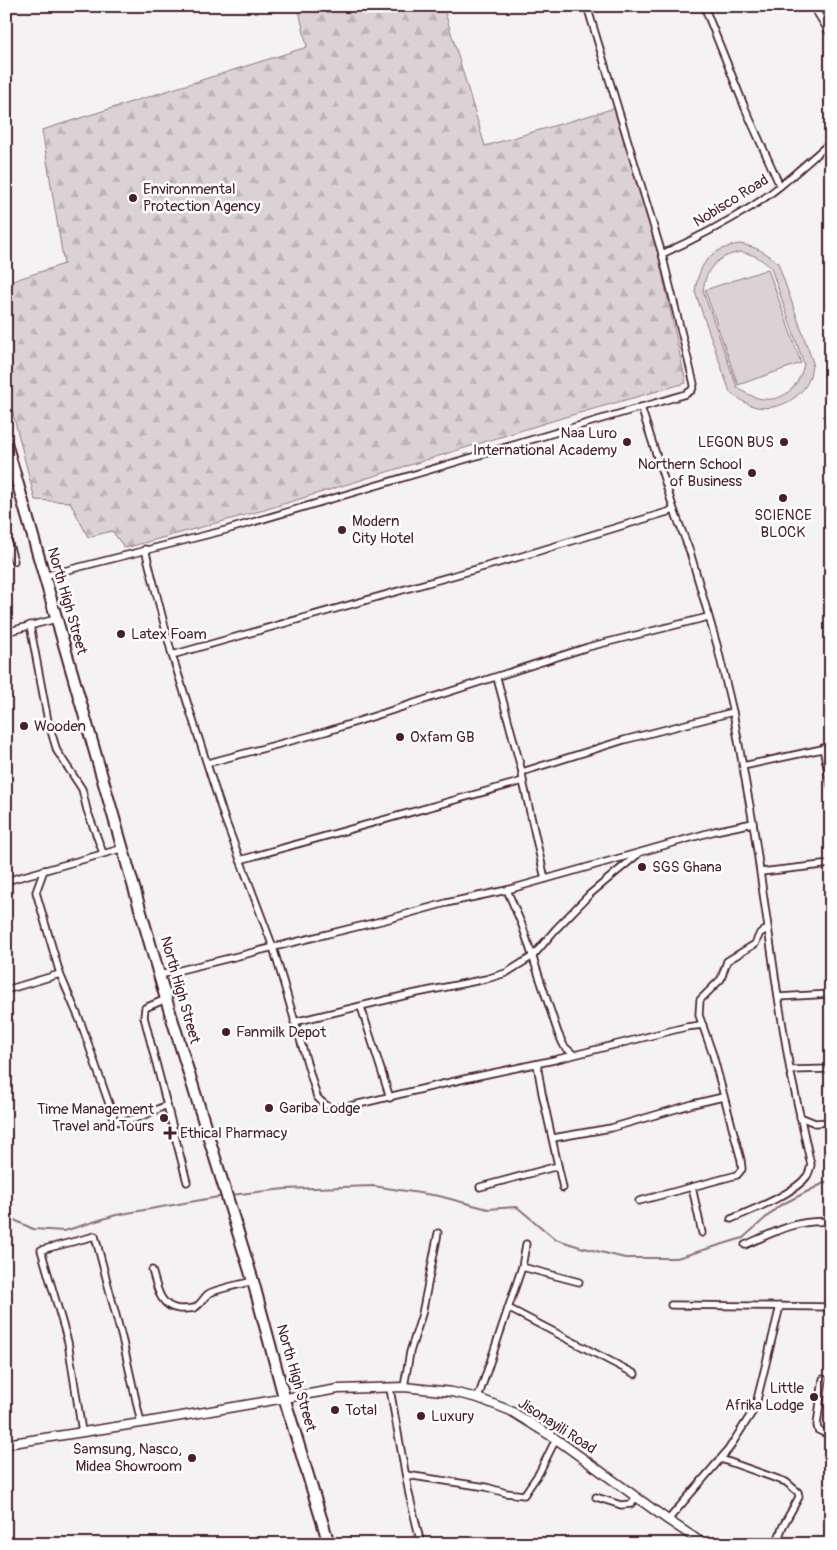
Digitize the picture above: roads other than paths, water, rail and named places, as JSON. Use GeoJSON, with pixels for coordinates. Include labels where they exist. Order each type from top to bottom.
{"type":"FeatureCollection","features":[{"type":"Feature","properties":{"kind":"highway","name":"North High Street"},"geometry":{"type":"LineString","coordinates":[[6,443],[166,999],[253,1281],[284,1397],[329,1544]]}},
{"type":"Feature","properties":{"kind":"street"},"geometry":{"type":"LineString","coordinates":[[44,576],[226,530],[686,394],[692,390],[694,384],[662,254],[587,6]]}},
{"type":"Feature","properties":{"kind":"street"},"geometry":{"type":"LineString","coordinates":[[704,6],[745,108],[780,186]]}},
{"type":"Feature","properties":{"kind":"street"},"geometry":{"type":"LineString","coordinates":[[813,6],[831,35]]}},
{"type":"Feature","properties":{"kind":"street","name":"Nobisco Road"},"geometry":{"type":"LineString","coordinates":[[662,254],[694,240],[751,207],[780,186],[831,142]]}},
{"type":"Feature","properties":{"kind":"street"},"geometry":{"type":"LineString","coordinates":[[641,407],[674,510],[690,552],[733,712],[761,872],[790,1070],[811,1165],[808,1175],[800,1184],[770,1202],[731,1219]]}},
{"type":"Feature","properties":{"kind":"street"},"geometry":{"type":"LineString","coordinates":[[172,655],[674,510]]}},
{"type":"Feature","properties":{"kind":"street"},"geometry":{"type":"LineString","coordinates":[[6,534],[14,561]]}},
{"type":"Feature","properties":{"kind":"street"},"geometry":{"type":"LineString","coordinates":[[145,549],[172,655],[224,817],[273,946],[317,1097],[324,1105],[334,1109],[390,1098],[686,1027],[703,1025]]}},
{"type":"Feature","properties":{"kind":"street"},"geometry":{"type":"LineString","coordinates":[[208,763],[328,731],[497,678],[588,647],[708,617]]}},
{"type":"Feature","properties":{"kind":"street"},"geometry":{"type":"LineString","coordinates":[[6,632],[56,619]]}},
{"type":"Feature","properties":{"kind":"street"},"geometry":{"type":"LineString","coordinates":[[30,625],[48,721],[57,751],[82,789],[87,810],[103,853]]}},
{"type":"Feature","properties":{"kind":"street"},"geometry":{"type":"LineString","coordinates":[[497,678],[522,772],[545,879]]}},
{"type":"Feature","properties":{"kind":"street"},"geometry":{"type":"LineString","coordinates":[[522,772],[624,740],[733,712]]}},
{"type":"Feature","properties":{"kind":"street"},"geometry":{"type":"LineString","coordinates":[[743,766],[831,747]]}},
{"type":"Feature","properties":{"kind":"street"},"geometry":{"type":"LineString","coordinates":[[823,748],[831,786]]}},
{"type":"Feature","properties":{"kind":"street"},"geometry":{"type":"LineString","coordinates":[[240,860],[523,781]]}},
{"type":"Feature","properties":{"kind":"street"},"geometry":{"type":"LineString","coordinates":[[160,975],[385,920],[446,903],[507,890],[715,831],[753,823]]}},
{"type":"Feature","properties":{"kind":"street"},"geometry":{"type":"LineString","coordinates":[[6,881],[124,848]]}},
{"type":"Feature","properties":{"kind":"street"},"geometry":{"type":"LineString","coordinates":[[294,1022],[506,973],[533,956],[590,894],[640,853]]}},
{"type":"Feature","properties":{"kind":"street"},"geometry":{"type":"LineString","coordinates":[[761,872],[831,864]]}},
{"type":"Feature","properties":{"kind":"street"},"geometry":{"type":"LineString","coordinates":[[44,870],[36,892],[60,974],[81,1023],[115,1121],[120,1122],[131,1119],[167,1106]]}},
{"type":"Feature","properties":{"kind":"street"},"geometry":{"type":"LineString","coordinates":[[507,890],[533,956],[558,1033],[564,1046],[573,1054]]}},
{"type":"Feature","properties":{"kind":"street"},"geometry":{"type":"LineString","coordinates":[[638,1201],[737,1174],[742,1169],[699,1015],[700,1000],[721,979],[727,961],[755,944],[760,933],[768,929]]}},
{"type":"Feature","properties":{"kind":"street"},"geometry":{"type":"LineString","coordinates":[[6,990],[60,974]]}},
{"type":"Feature","properties":{"kind":"street"},"geometry":{"type":"LineString","coordinates":[[778,997],[831,994]]}},
{"type":"Feature","properties":{"kind":"street"},"geometry":{"type":"LineString","coordinates":[[166,999],[145,1008],[144,1017],[187,1182]]}},
{"type":"Feature","properties":{"kind":"street"},"geometry":{"type":"LineString","coordinates":[[361,1007],[390,1098]]}},
{"type":"Feature","properties":{"kind":"street"},"geometry":{"type":"LineString","coordinates":[[537,1064],[563,1188]]}},
{"type":"Feature","properties":{"kind":"street"},"geometry":{"type":"LineString","coordinates":[[790,1070],[831,1069]]}},
{"type":"Feature","properties":{"kind":"street"},"geometry":{"type":"LineString","coordinates":[[552,1138],[611,1128],[723,1097]]}},
{"type":"Feature","properties":{"kind":"street"},"geometry":{"type":"LineString","coordinates":[[800,1117],[815,1123],[831,1122]]}},
{"type":"Feature","properties":{"kind":"street"},"geometry":{"type":"LineString","coordinates":[[480,1187],[558,1166]]}},
{"type":"Feature","properties":{"kind":"street"},"geometry":{"type":"LineString","coordinates":[[692,1187],[702,1233]]}},
{"type":"Feature","properties":{"kind":"street"},"geometry":{"type":"LineString","coordinates":[[745,1245],[790,1225],[820,1221],[831,1222]]}},
{"type":"Feature","properties":{"kind":"street"},"geometry":{"type":"LineString","coordinates":[[404,1387],[410,1352],[422,1314],[438,1233]]}},
{"type":"Feature","properties":{"kind":"street"},"geometry":{"type":"LineString","coordinates":[[82,1432],[68,1342],[41,1250],[95,1236],[123,1342],[141,1423]]}},
{"type":"Feature","properties":{"kind":"street"},"geometry":{"type":"LineString","coordinates":[[478,1398],[522,1267],[526,1244]]}},
{"type":"Feature","properties":{"kind":"street"},"geometry":{"type":"LineString","coordinates":[[522,1267],[580,1282]]}},
{"type":"Feature","properties":{"kind":"street"},"geometry":{"type":"LineString","coordinates":[[152,1270],[159,1294],[166,1305],[175,1308],[194,1308],[209,1294],[253,1281]]}},
{"type":"Feature","properties":{"kind":"street"},"geometry":{"type":"LineString","coordinates":[[671,1305],[831,1307]]}},
{"type":"Feature","properties":{"kind":"street"},"geometry":{"type":"LineString","coordinates":[[668,1520],[721,1459],[756,1408],[780,1306]]}},
{"type":"Feature","properties":{"kind":"street"},"geometry":{"type":"LineString","coordinates":[[508,1308],[635,1374]]}},
{"type":"Feature","properties":{"kind":"street"},"geometry":{"type":"LineString","coordinates":[[823,1379],[818,1430],[831,1436]]}},
{"type":"Feature","properties":{"kind":"street","name":"Jisonayili Road"},"geometry":{"type":"LineString","coordinates":[[6,1444],[338,1389],[404,1387],[452,1392],[478,1398],[511,1411],[556,1439],[704,1544]]}},
{"type":"Feature","properties":{"kind":"street"},"geometry":{"type":"LineString","coordinates":[[390,1388],[409,1494],[422,1544]]}},
{"type":"Feature","properties":{"kind":"street"},"geometry":{"type":"LineString","coordinates":[[406,1475],[486,1487],[506,1493],[524,1495],[539,1472],[556,1439]]}},
{"type":"Feature","properties":{"kind":"street"},"geometry":{"type":"LineString","coordinates":[[721,1459],[786,1482],[798,1492],[799,1498],[783,1526],[776,1544]]}},
{"type":"Feature","properties":{"kind":"street"},"geometry":{"type":"LineString","coordinates":[[596,1496],[621,1505],[630,1504],[636,1497]]}},
{"type":"Feature","properties":{"kind":"waterway"},"geometry":{"type":"LineString","coordinates":[[231,1195],[285,1189],[373,1186],[439,1196],[488,1209],[517,1207],[555,1239],[580,1247],[625,1258],[677,1258],[743,1238],[779,1206],[831,1181]]}},
{"type":"Feature","properties":{"kind":"waterway"},"geometry":{"type":"LineString","coordinates":[[6,1216],[33,1229],[64,1231],[116,1215],[224,1196]]}},
{"type":"Feature","properties":{"kind":"place","name":"Environmental Protection Agency"},"geometry":{"type":"Point","coordinates":[133,198]}},
{"type":"Feature","properties":{"kind":"place","name":"Naa Luro International Academy"},"geometry":{"type":"Point","coordinates":[627,442]}},
{"type":"Feature","properties":{"kind":"place","name":"LEGON BUS"},"geometry":{"type":"Point","coordinates":[784,442]}},
{"type":"Feature","properties":{"kind":"place","name":"Northern School of Business"},"geometry":{"type":"Point","coordinates":[752,473]}},
{"type":"Feature","properties":{"kind":"place","name":"SCIENCE BLOCK"},"geometry":{"type":"Point","coordinates":[783,498]}},
{"type":"Feature","properties":{"kind":"place","name":"Modern City Hotel"},"geometry":{"type":"Point","coordinates":[342,530]}},
{"type":"Feature","properties":{"kind":"place","name":"Latex Foam"},"geometry":{"type":"Point","coordinates":[121,634]}},
{"type":"Feature","properties":{"kind":"place","name":"Wooden"},"geometry":{"type":"Point","coordinates":[24,726]}},
{"type":"Feature","properties":{"kind":"place","name":"Oxfam GB"},"geometry":{"type":"Point","coordinates":[400,737]}},
{"type":"Feature","properties":{"kind":"place","name":"SGS Ghana"},"geometry":{"type":"Point","coordinates":[642,867]}},
{"type":"Feature","properties":{"kind":"place","name":"Fanmilk Depot"},"geometry":{"type":"Point","coordinates":[226,1032]}},
{"type":"Feature","properties":{"kind":"place","name":"Gariba Lodge"},"geometry":{"type":"Point","coordinates":[269,1108]}},
{"type":"Feature","properties":{"kind":"place","name":"Time Management Travel and Tours"},"geometry":{"type":"Point","coordinates":[164,1118]}},
{"type":"Feature","properties":{"kind":"place","name":"Ethical Pharmacy"},"geometry":{"type":"Point","coordinates":[170,1133]}},
{"type":"Feature","properties":{"kind":"place","name":"Little Afrika Lodge"},"geometry":{"type":"Point","coordinates":[814,1397]}},
{"type":"Feature","properties":{"kind":"place","name":"Total"},"geometry":{"type":"Point","coordinates":[335,1410]}},
{"type":"Feature","properties":{"kind":"place","name":"Luxury"},"geometry":{"type":"Point","coordinates":[421,1416]}},
{"type":"Feature","properties":{"kind":"place","name":"Samsung, Nasco, Midea Showroom"},"geometry":{"type":"Point","coordinates":[192,1458]}}]}
